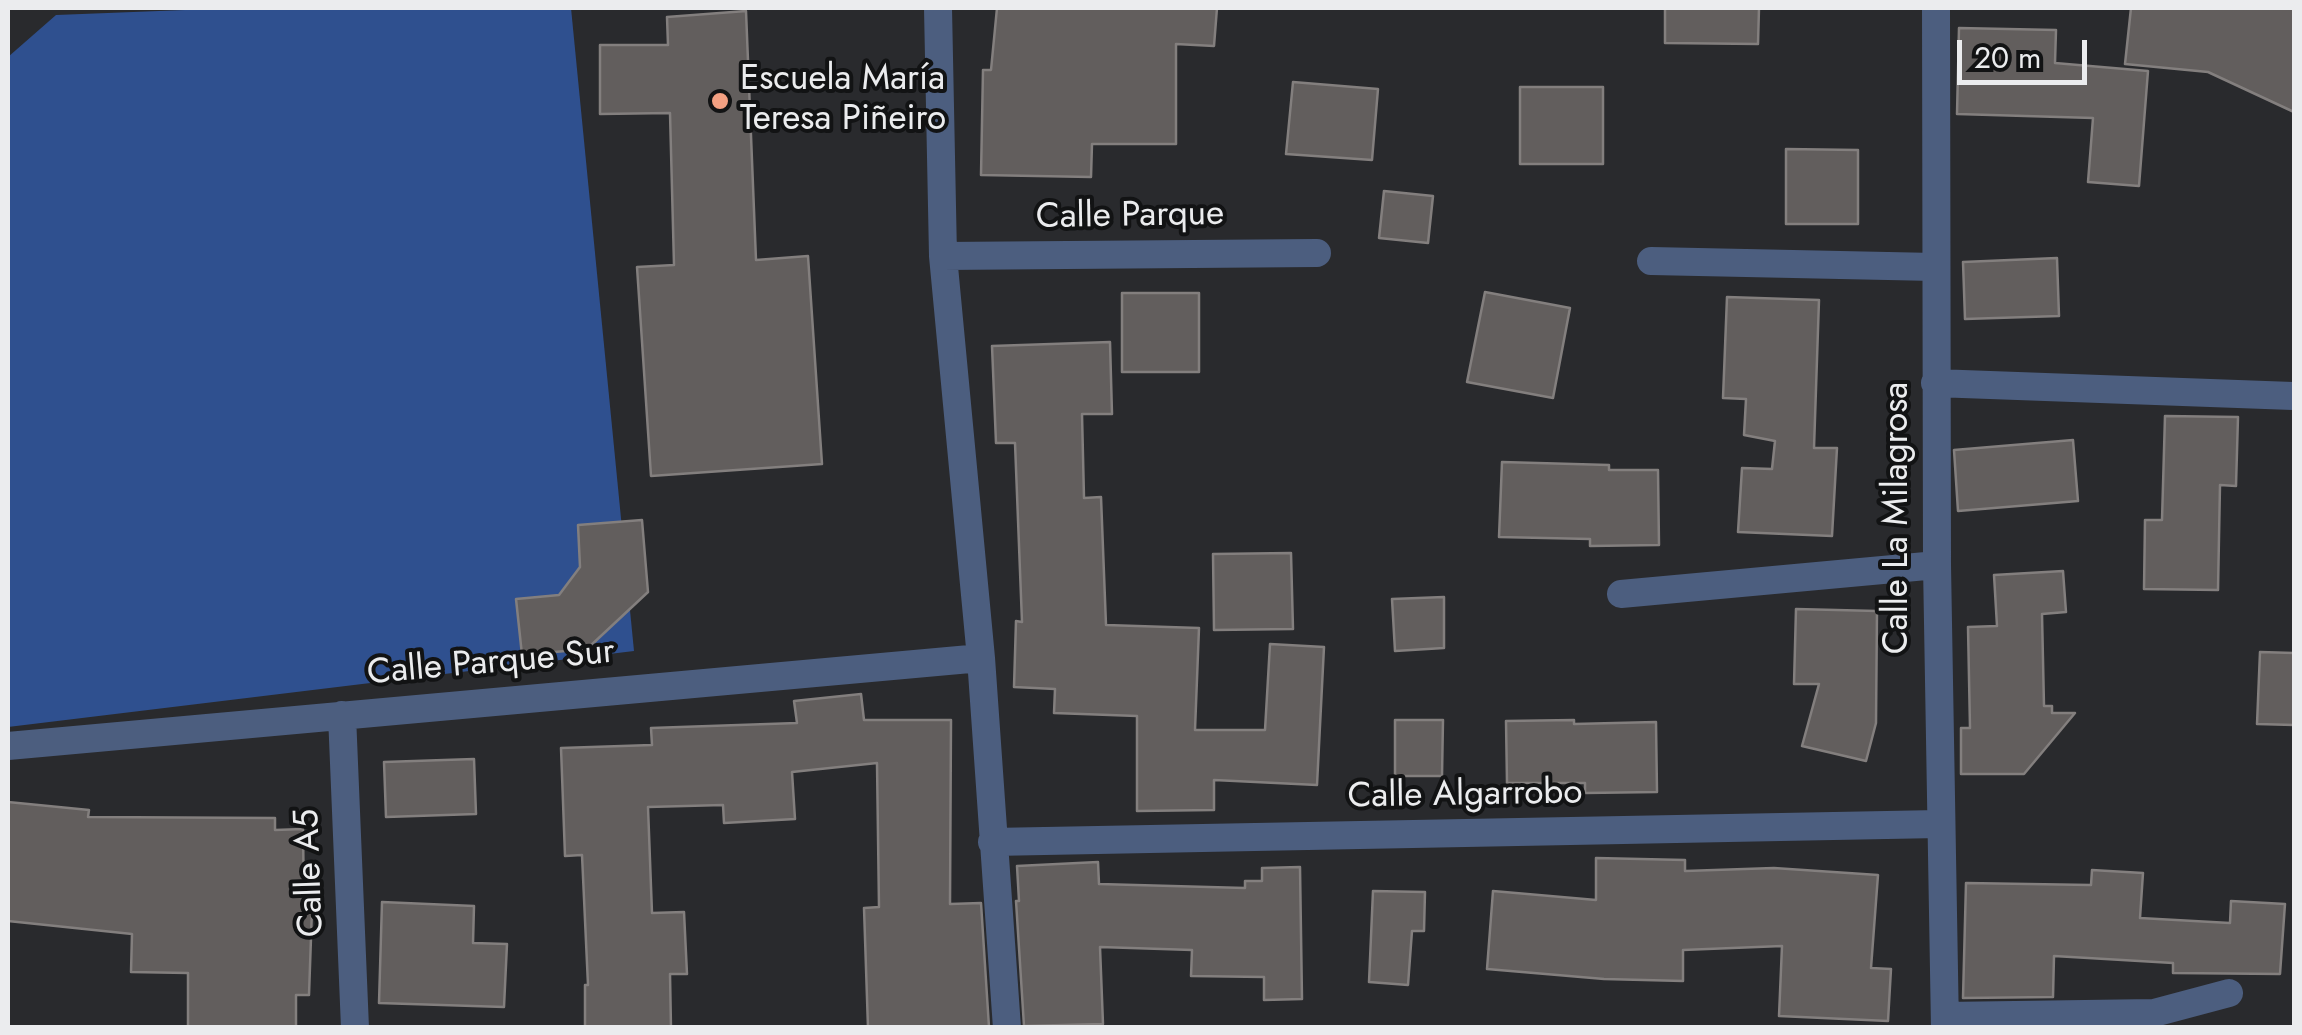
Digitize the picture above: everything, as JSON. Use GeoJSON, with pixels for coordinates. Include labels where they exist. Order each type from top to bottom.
{"type":"FeatureCollection","features":[{"type":"Feature","properties":{"kind":"street"},"geometry":{"type":"LineString","coordinates":[[938,8],[944,256],[981,658],[1007,1028]]}},
{"type":"Feature","properties":{"kind":"street","name":"Calle La Milagrosa"},"geometry":{"type":"LineString","coordinates":[[1936,8],[1935,383],[1945,1022]]}},
{"type":"Feature","properties":{"kind":"street","name":"Calle Parque"},"geometry":{"type":"LineString","coordinates":[[944,256],[1318,253]]}},
{"type":"Feature","properties":{"kind":"street"},"geometry":{"type":"LineString","coordinates":[[1651,261],[1935,267]]}},
{"type":"Feature","properties":{"kind":"street"},"geometry":{"type":"LineString","coordinates":[[1935,383],[2293,396]]}},
{"type":"Feature","properties":{"kind":"street"},"geometry":{"type":"LineString","coordinates":[[1620,594],[1937,565]]}},
{"type":"Feature","properties":{"kind":"street","name":"Calle Parque Sur"},"geometry":{"type":"LineString","coordinates":[[8,746],[981,658]]}},
{"type":"Feature","properties":{"kind":"street","name":"Calle A5"},"geometry":{"type":"LineString","coordinates":[[342,715],[354,1028]]}},
{"type":"Feature","properties":{"kind":"street","name":"Calle Algarrobo"},"geometry":{"type":"LineString","coordinates":[[992,842],[1940,824]]}},
{"type":"Feature","properties":{"kind":"street"},"geometry":{"type":"LineString","coordinates":[[1945,1022],[2154,1013],[2229,993]]}},
{"type":"Feature","properties":{"kind":"shaded area"},"geometry":{"type":"Polygon","coordinates":[[[236,8],[571,8],[634,651],[8,727],[8,57],[56,15],[236,8]]]}},
{"type":"Feature","properties":{"kind":"building"},"geometry":{"type":"Polygon","coordinates":[[[997,8],[1217,8],[1214,46],[1176,44],[1176,144],[1092,144],[1091,177],[981,175],[983,70],[991,70],[997,8]]]}},
{"type":"Feature","properties":{"kind":"building"},"geometry":{"type":"Polygon","coordinates":[[[1665,8],[1759,8],[1758,44],[1665,43],[1665,8]]]}},
{"type":"Feature","properties":{"kind":"building"},"geometry":{"type":"Polygon","coordinates":[[[2131,8],[2294,8],[2294,112],[2208,72],[2125,64],[2131,8]]]}},
{"type":"Feature","properties":{"kind":"building"},"geometry":{"type":"Polygon","coordinates":[[[746,11],[756,260],[808,256],[822,464],[651,476],[637,267],[674,265],[670,113],[600,114],[600,45],[668,45],[667,17],[746,11]]]}},
{"type":"Feature","properties":{"kind":"building"},"geometry":{"type":"Polygon","coordinates":[[[1959,28],[2056,30],[2055,63],[2148,71],[2139,186],[2088,182],[2093,118],[1957,114],[1959,28]]]}},
{"type":"Feature","properties":{"kind":"building"},"geometry":{"type":"Polygon","coordinates":[[[1293,82],[1378,89],[1372,160],[1286,154],[1293,82]]]}},
{"type":"Feature","properties":{"kind":"building"},"geometry":{"type":"Polygon","coordinates":[[[1520,87],[1603,87],[1603,164],[1520,164],[1520,87]]]}},
{"type":"Feature","properties":{"kind":"building"},"geometry":{"type":"Polygon","coordinates":[[[1786,149],[1858,150],[1858,224],[1786,224],[1786,149]]]}},
{"type":"Feature","properties":{"kind":"building"},"geometry":{"type":"Polygon","coordinates":[[[1384,191],[1433,196],[1428,243],[1379,238],[1384,191]]]}},
{"type":"Feature","properties":{"kind":"building"},"geometry":{"type":"Polygon","coordinates":[[[2057,258],[2059,316],[1965,319],[1963,262],[2057,258]]]}},
{"type":"Feature","properties":{"kind":"building"},"geometry":{"type":"Polygon","coordinates":[[[1485,292],[1570,308],[1553,398],[1467,382],[1485,292]]]}},
{"type":"Feature","properties":{"kind":"building"},"geometry":{"type":"Polygon","coordinates":[[[1122,293],[1199,293],[1199,372],[1122,372],[1122,293]]]}},
{"type":"Feature","properties":{"kind":"building"},"geometry":{"type":"Polygon","coordinates":[[[1727,297],[1819,300],[1814,448],[1837,448],[1832,536],[1738,532],[1742,468],[1772,469],[1775,441],[1744,435],[1746,399],[1723,398],[1727,297]]]}},
{"type":"Feature","properties":{"kind":"building"},"geometry":{"type":"Polygon","coordinates":[[[1110,342],[1112,414],[1082,414],[1084,498],[1101,497],[1106,625],[1199,628],[1195,730],[1265,730],[1270,644],[1324,647],[1317,785],[1214,780],[1214,810],[1137,811],[1137,716],[1054,713],[1055,689],[1014,687],[1016,621],[1022,622],[1015,443],[996,443],[992,346],[1110,342]]]}},
{"type":"Feature","properties":{"kind":"building"},"geometry":{"type":"Polygon","coordinates":[[[2165,416],[2238,417],[2236,486],[2220,485],[2218,590],[2144,589],[2145,520],[2162,520],[2165,416]]]}},
{"type":"Feature","properties":{"kind":"building"},"geometry":{"type":"Polygon","coordinates":[[[2073,440],[2078,501],[1958,511],[1954,450],[2073,440]]]}},
{"type":"Feature","properties":{"kind":"building"},"geometry":{"type":"Polygon","coordinates":[[[1502,462],[1658,470],[1659,545],[1590,546],[1590,539],[1499,537],[1502,462]]]}},
{"type":"Feature","properties":{"kind":"building"},"geometry":{"type":"Polygon","coordinates":[[[642,520],[648,592],[587,649],[522,655],[516,599],[559,595],[580,567],[578,525],[642,520]]]}},
{"type":"Feature","properties":{"kind":"building"},"geometry":{"type":"Polygon","coordinates":[[[1291,553],[1293,629],[1214,630],[1213,554],[1291,553]]]}},
{"type":"Feature","properties":{"kind":"building"},"geometry":{"type":"Polygon","coordinates":[[[2063,571],[2066,612],[2042,614],[2044,706],[2052,706],[2052,713],[2075,713],[2024,774],[1961,774],[1961,728],[1970,728],[1968,627],[1997,626],[1994,575],[2063,571]]]}},
{"type":"Feature","properties":{"kind":"building"},"geometry":{"type":"Polygon","coordinates":[[[1444,597],[1444,648],[1395,651],[1392,599],[1444,597]]]}},
{"type":"Feature","properties":{"kind":"building"},"geometry":{"type":"Polygon","coordinates":[[[1796,609],[1877,611],[1876,723],[1866,761],[1802,746],[1819,684],[1794,684],[1796,609]]]}},
{"type":"Feature","properties":{"kind":"building"},"geometry":{"type":"Polygon","coordinates":[[[2260,652],[2294,653],[2294,725],[2257,724],[2260,652]]]}},
{"type":"Feature","properties":{"kind":"building"},"geometry":{"type":"Polygon","coordinates":[[[861,694],[864,720],[951,720],[950,904],[981,903],[989,1027],[868,1028],[864,908],[879,907],[877,763],[792,772],[795,819],[724,823],[723,805],[648,807],[652,913],[684,912],[687,974],[670,974],[671,1028],[585,1028],[588,985],[582,855],[565,856],[561,748],[652,745],[651,728],[797,723],[794,701],[861,694]]]}},
{"type":"Feature","properties":{"kind":"building"},"geometry":{"type":"Polygon","coordinates":[[[1395,720],[1443,720],[1442,776],[1395,776],[1395,720]]]}},
{"type":"Feature","properties":{"kind":"building"},"geometry":{"type":"Polygon","coordinates":[[[1574,720],[1574,724],[1656,722],[1657,792],[1585,793],[1585,783],[1507,783],[1506,721],[1574,720]]]}},
{"type":"Feature","properties":{"kind":"building"},"geometry":{"type":"Polygon","coordinates":[[[474,759],[476,814],[386,817],[384,762],[474,759]]]}},
{"type":"Feature","properties":{"kind":"building"},"geometry":{"type":"Polygon","coordinates":[[[8,802],[89,810],[88,817],[275,818],[275,830],[303,829],[304,908],[312,909],[309,995],[296,995],[296,1028],[188,1028],[188,973],[131,972],[132,934],[8,921],[8,802]]]}},
{"type":"Feature","properties":{"kind":"building"},"geometry":{"type":"Polygon","coordinates":[[[1596,858],[1685,860],[1685,871],[1774,868],[1878,875],[1871,968],[1891,969],[1888,1021],[1779,1016],[1782,946],[1683,950],[1683,981],[1487,969],[1493,891],[1596,900],[1596,858]]]}},
{"type":"Feature","properties":{"kind":"building"},"geometry":{"type":"Polygon","coordinates":[[[1098,862],[1099,884],[1245,888],[1245,881],[1262,881],[1262,868],[1300,867],[1302,999],[1264,1000],[1264,977],[1191,976],[1192,950],[1100,947],[1103,1024],[1024,1026],[1017,866],[1098,862]]]}},
{"type":"Feature","properties":{"kind":"building"},"geometry":{"type":"Polygon","coordinates":[[[2092,870],[2143,873],[2140,918],[2230,923],[2231,901],[2285,904],[2280,974],[2173,973],[2173,963],[2054,956],[2053,997],[1963,998],[1966,883],[2091,885],[2092,870]]]}},
{"type":"Feature","properties":{"kind":"building"},"geometry":{"type":"Polygon","coordinates":[[[1373,891],[1425,892],[1424,931],[1412,931],[1408,985],[1369,982],[1373,891]]]}},
{"type":"Feature","properties":{"kind":"building"},"geometry":{"type":"Polygon","coordinates":[[[382,902],[474,906],[473,943],[507,944],[504,1007],[379,1003],[382,902]]]}},
{"type":"Feature","properties":{"kind":"place","name":"Escuela María Teresa Piñeiro"},"geometry":{"type":"Point","coordinates":[720,101]}}]}
